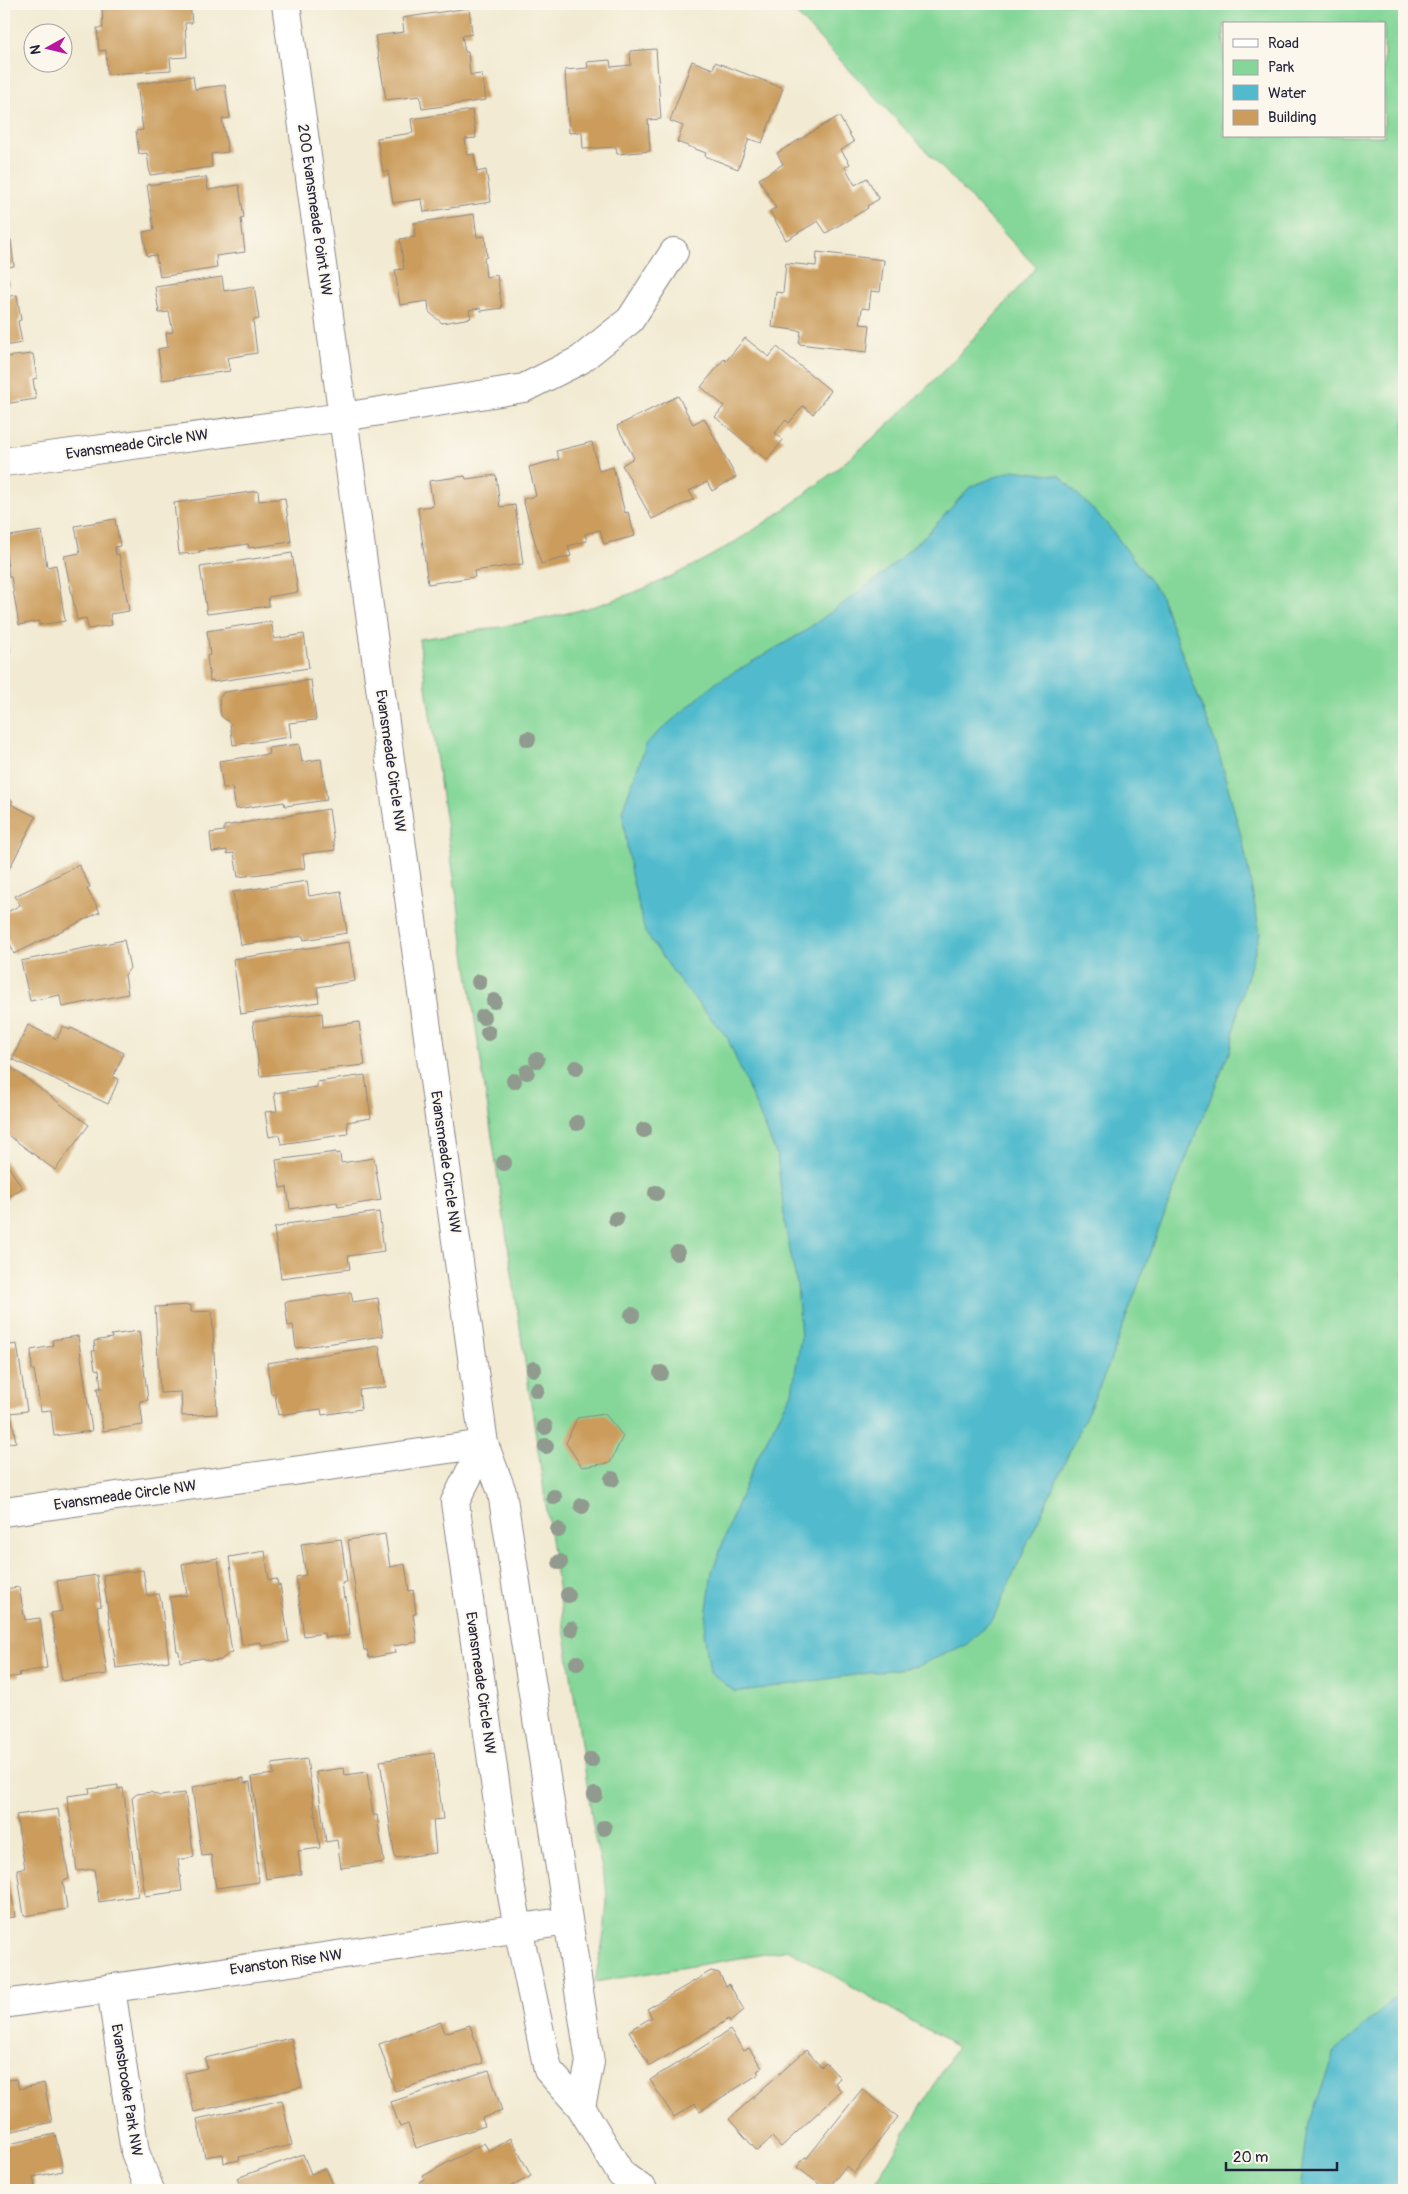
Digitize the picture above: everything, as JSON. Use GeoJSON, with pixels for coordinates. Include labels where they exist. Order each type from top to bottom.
{"type":"FeatureCollection","features":[{"type":"Feature","properties":{"kind":"street","name":"200 Evansmeade Point NW"},"geometry":{"type":"LineString","coordinates":[[286,4],[343,417]]}},
{"type":"Feature","properties":{"kind":"street"},"geometry":{"type":"LineString","coordinates":[[343,417],[524,388],[580,360],[630,320],[674,252]]}},
{"type":"Feature","properties":{"kind":"street","name":"Evansmeade Circle NW"},"geometry":{"type":"LineString","coordinates":[[4,462],[343,417],[484,1444],[502,1492],[590,2062],[581,2107]]}},
{"type":"Feature","properties":{"kind":"street","name":"Evansmeade Circle NW"},"geometry":{"type":"LineString","coordinates":[[4,1512],[484,1444]]}},
{"type":"Feature","properties":{"kind":"street","name":"Evansmeade Circle NW"},"geometry":{"type":"LineString","coordinates":[[484,1444],[455,1502],[508,1874],[548,2070],[581,2107],[621,2174],[643,2190]]}},
{"type":"Feature","properties":{"kind":"street","name":"Evanston Rise NW"},"geometry":{"type":"LineString","coordinates":[[4,2004],[568,1921]]}},
{"type":"Feature","properties":{"kind":"street","name":"Evansbrooke Park NW"},"geometry":{"type":"LineString","coordinates":[[111,1988],[135,2152],[150,2190]]}},
{"type":"Feature","properties":{"kind":"green space"},"geometry":{"type":"Polygon","coordinates":[[[787,4],[1404,4],[1404,2190],[871,2190],[957,2047],[789,1950],[595,1982],[604,1934],[607,1903],[606,1885],[595,1839],[419,639],[532,621],[598,605],[661,581],[723,549],[782,511],[840,467],[894,419],[993,318],[1036,267],[787,4]]]}},
{"type":"Feature","properties":{"kind":"water"},"geometry":{"type":"Polygon","coordinates":[[[1013,470],[1060,476],[1107,524],[1160,594],[1218,750],[1244,847],[1260,934],[1240,1002],[1230,1050],[1172,1194],[1106,1372],[993,1619],[967,1644],[918,1666],[735,1692],[710,1672],[704,1632],[712,1572],[736,1507],[758,1456],[792,1392],[801,1336],[797,1285],[786,1231],[777,1156],[727,1037],[684,987],[645,932],[631,874],[622,811],[647,742],[717,682],[802,633],[878,578],[930,531],[970,487],[1013,470]]]}},
{"type":"Feature","properties":{"kind":"water"},"geometry":{"type":"Polygon","coordinates":[[[1404,1997],[1404,2190],[1303,2190],[1300,2182],[1307,2129],[1335,2051],[1395,1999],[1404,1997]]]}},
{"type":"Feature","properties":{"kind":"building"},"geometry":{"type":"Polygon","coordinates":[[[92,4],[190,4],[192,23],[185,23],[187,57],[170,58],[171,70],[107,74],[106,50],[99,51],[97,28],[103,28],[102,7],[92,7],[92,4]]]}},
{"type":"Feature","properties":{"kind":"building"},"geometry":{"type":"Polygon","coordinates":[[[469,8],[472,34],[462,36],[465,52],[468,52],[470,75],[482,74],[486,100],[422,109],[420,96],[386,100],[375,36],[404,32],[402,18],[469,8]]]}},
{"type":"Feature","properties":{"kind":"building"},"geometry":{"type":"Polygon","coordinates":[[[656,49],[661,119],[648,120],[650,151],[617,154],[616,147],[583,149],[582,132],[569,133],[565,70],[588,68],[587,62],[610,60],[611,67],[631,65],[630,51],[656,49]]]}},
{"type":"Feature","properties":{"kind":"building"},"geometry":{"type":"Polygon","coordinates":[[[692,61],[713,69],[715,62],[783,88],[762,143],[749,139],[738,169],[705,156],[706,153],[677,142],[683,126],[670,121],[692,61]]]}},
{"type":"Feature","properties":{"kind":"building"},"geometry":{"type":"Polygon","coordinates":[[[193,76],[195,89],[225,85],[230,118],[222,119],[228,152],[211,154],[212,167],[150,175],[147,153],[139,154],[136,131],[143,130],[137,84],[193,76]]]}},
{"type":"Feature","properties":{"kind":"building"},"geometry":{"type":"Polygon","coordinates":[[[472,110],[476,138],[465,139],[467,155],[474,154],[477,172],[486,170],[491,202],[424,212],[422,199],[393,203],[388,171],[383,172],[377,138],[413,133],[411,119],[472,110]]]}},
{"type":"Feature","properties":{"kind":"building"},"geometry":{"type":"Polygon","coordinates":[[[839,116],[854,142],[841,150],[850,164],[845,167],[855,185],[867,178],[879,199],[867,206],[868,208],[826,233],[818,221],[786,240],[770,211],[776,208],[759,179],[783,164],[777,153],[839,116]]]}},
{"type":"Feature","properties":{"kind":"building"},"geometry":{"type":"Polygon","coordinates":[[[206,177],[208,190],[239,185],[244,218],[241,219],[245,252],[216,256],[217,268],[160,277],[156,255],[147,256],[143,232],[154,230],[147,185],[206,177]]]}},
{"type":"Feature","properties":{"kind":"building"},"geometry":{"type":"Polygon","coordinates":[[[474,214],[477,237],[485,236],[487,257],[484,258],[486,277],[497,275],[502,308],[481,311],[480,308],[469,310],[471,318],[442,323],[429,312],[428,301],[400,305],[395,270],[404,269],[400,239],[415,237],[414,223],[474,214]]]}},
{"type":"Feature","properties":{"kind":"building"},"geometry":{"type":"Polygon","coordinates":[[[11,240],[14,266],[6,267],[9,285],[4,286],[4,241],[11,240]]]}},
{"type":"Feature","properties":{"kind":"building"},"geometry":{"type":"Polygon","coordinates":[[[817,252],[884,260],[880,292],[871,291],[869,309],[862,308],[860,324],[870,325],[867,352],[799,344],[801,331],[772,327],[776,292],[783,293],[786,263],[816,266],[817,252]]]}},
{"type":"Feature","properties":{"kind":"building"},"geometry":{"type":"Polygon","coordinates":[[[222,277],[224,291],[254,286],[259,319],[253,320],[257,353],[227,358],[230,371],[162,380],[158,349],[168,347],[166,333],[173,332],[169,312],[159,313],[155,287],[222,277]]]}},
{"type":"Feature","properties":{"kind":"building"},"geometry":{"type":"Polygon","coordinates":[[[17,295],[21,320],[18,321],[22,343],[4,346],[4,297],[17,295]]]}},
{"type":"Feature","properties":{"kind":"building"},"geometry":{"type":"Polygon","coordinates":[[[745,338],[769,357],[777,347],[831,391],[813,414],[803,406],[789,423],[786,420],[775,433],[783,440],[767,460],[715,417],[724,406],[701,387],[724,359],[726,361],[745,338]]]}},
{"type":"Feature","properties":{"kind":"building"},"geometry":{"type":"Polygon","coordinates":[[[33,354],[37,378],[33,379],[36,399],[4,404],[4,357],[33,354]]]}},
{"type":"Feature","properties":{"kind":"building"},"geometry":{"type":"Polygon","coordinates":[[[678,396],[693,424],[704,418],[736,477],[712,491],[707,482],[689,491],[694,499],[652,519],[622,465],[634,458],[617,426],[678,396]]]}},
{"type":"Feature","properties":{"kind":"building"},"geometry":{"type":"Polygon","coordinates":[[[592,442],[599,471],[613,467],[625,513],[628,512],[635,536],[604,544],[600,530],[585,534],[587,541],[568,546],[571,556],[541,564],[523,499],[536,496],[529,467],[559,459],[556,451],[592,442]]]}},
{"type":"Feature","properties":{"kind":"building"},"geometry":{"type":"Polygon","coordinates":[[[496,475],[500,507],[515,505],[523,564],[474,571],[475,577],[428,584],[418,508],[433,506],[429,481],[465,476],[466,479],[496,475]]]}},
{"type":"Feature","properties":{"kind":"building"},"geometry":{"type":"Polygon","coordinates":[[[258,491],[259,501],[285,498],[291,542],[249,548],[248,544],[199,551],[199,553],[179,554],[174,503],[258,491]]]}},
{"type":"Feature","properties":{"kind":"building"},"geometry":{"type":"Polygon","coordinates":[[[115,519],[120,546],[115,547],[116,555],[119,554],[129,611],[110,614],[112,625],[88,629],[86,618],[77,620],[64,556],[80,553],[75,526],[115,519]]]}},
{"type":"Feature","properties":{"kind":"building"},"geometry":{"type":"Polygon","coordinates":[[[42,531],[47,567],[56,565],[65,621],[39,625],[39,621],[19,625],[11,577],[9,577],[4,537],[42,531]]]}},
{"type":"Feature","properties":{"kind":"building"},"geometry":{"type":"Polygon","coordinates":[[[292,553],[298,592],[268,597],[269,606],[207,614],[200,567],[292,553]]]}},
{"type":"Feature","properties":{"kind":"building"},"geometry":{"type":"Polygon","coordinates":[[[271,621],[274,639],[304,634],[309,668],[210,681],[207,656],[210,655],[207,631],[271,621]]]}},
{"type":"Feature","properties":{"kind":"building"},"geometry":{"type":"Polygon","coordinates":[[[4,623],[9,653],[4,653],[4,623]]]}},
{"type":"Feature","properties":{"kind":"building"},"geometry":{"type":"Polygon","coordinates":[[[311,680],[316,720],[289,723],[291,737],[233,745],[230,723],[221,716],[219,699],[224,692],[311,680]]]}},
{"type":"Feature","properties":{"kind":"building"},"geometry":{"type":"Polygon","coordinates":[[[299,744],[302,762],[321,759],[327,800],[285,806],[284,802],[236,809],[232,787],[223,788],[219,761],[269,754],[268,748],[299,744]]]}},
{"type":"Feature","properties":{"kind":"building"},"geometry":{"type":"Polygon","coordinates":[[[4,796],[13,801],[11,804],[36,817],[4,879],[4,796]]]}},
{"type":"Feature","properties":{"kind":"building"},"geometry":{"type":"Polygon","coordinates":[[[329,809],[335,850],[303,854],[305,868],[238,877],[234,853],[227,854],[227,850],[212,852],[210,833],[224,831],[224,826],[329,809]]]}},
{"type":"Feature","properties":{"kind":"building"},"geometry":{"type":"Polygon","coordinates":[[[79,865],[90,887],[87,889],[100,912],[14,954],[4,929],[4,914],[20,905],[15,896],[79,865]]]}},
{"type":"Feature","properties":{"kind":"building"},"geometry":{"type":"Polygon","coordinates":[[[307,881],[309,896],[341,891],[347,933],[304,940],[303,936],[241,945],[233,892],[307,881]]]}},
{"type":"Feature","properties":{"kind":"building"},"geometry":{"type":"Polygon","coordinates":[[[124,940],[130,968],[125,975],[128,994],[62,1007],[60,995],[30,1001],[21,961],[124,940]]]}},
{"type":"Feature","properties":{"kind":"building"},"geometry":{"type":"Polygon","coordinates":[[[349,942],[355,981],[317,987],[319,1002],[241,1014],[233,959],[349,942]]]}},
{"type":"Feature","properties":{"kind":"building"},"geometry":{"type":"Polygon","coordinates":[[[322,1013],[323,1027],[359,1022],[365,1065],[260,1076],[253,1022],[322,1013]]]}},
{"type":"Feature","properties":{"kind":"building"},"geometry":{"type":"Polygon","coordinates":[[[28,1025],[57,1039],[63,1026],[70,1030],[71,1028],[124,1053],[113,1077],[119,1079],[108,1104],[12,1059],[28,1025]]]}},
{"type":"Feature","properties":{"kind":"building"},"geometry":{"type":"Polygon","coordinates":[[[8,1065],[89,1125],[55,1170],[4,1132],[4,1116],[6,1113],[4,1111],[4,1071],[8,1065]]]}},
{"type":"Feature","properties":{"kind":"building"},"geometry":{"type":"Polygon","coordinates":[[[365,1075],[371,1118],[347,1122],[348,1134],[281,1144],[279,1135],[269,1137],[265,1112],[277,1111],[274,1093],[317,1087],[317,1082],[365,1075]]]}},
{"type":"Feature","properties":{"kind":"building"},"geometry":{"type":"Polygon","coordinates":[[[336,1152],[336,1154],[340,1153],[341,1163],[374,1158],[381,1200],[338,1207],[337,1202],[290,1209],[287,1187],[280,1188],[276,1160],[336,1152]]]}},
{"type":"Feature","properties":{"kind":"building"},"geometry":{"type":"Polygon","coordinates":[[[4,1159],[22,1188],[4,1200],[4,1159]]]}},
{"type":"Feature","properties":{"kind":"building"},"geometry":{"type":"Polygon","coordinates":[[[379,1212],[384,1251],[348,1256],[350,1269],[281,1278],[274,1228],[286,1224],[379,1212]]]}},
{"type":"Feature","properties":{"kind":"building"},"geometry":{"type":"Polygon","coordinates":[[[351,1292],[353,1302],[378,1298],[383,1336],[296,1348],[293,1325],[288,1326],[285,1302],[351,1292]]]}},
{"type":"Feature","properties":{"kind":"building"},"geometry":{"type":"Polygon","coordinates":[[[191,1305],[191,1312],[212,1311],[217,1414],[182,1416],[181,1392],[160,1393],[155,1307],[191,1305]]]}},
{"type":"Feature","properties":{"kind":"building"},"geometry":{"type":"Polygon","coordinates":[[[139,1331],[148,1400],[140,1401],[143,1425],[103,1431],[97,1388],[101,1388],[99,1370],[95,1369],[92,1351],[95,1351],[94,1341],[112,1338],[111,1335],[139,1331]]]}},
{"type":"Feature","properties":{"kind":"building"},"geometry":{"type":"Polygon","coordinates":[[[78,1336],[92,1431],[54,1436],[51,1410],[41,1411],[34,1370],[32,1370],[31,1350],[53,1346],[52,1340],[78,1336]]]}},
{"type":"Feature","properties":{"kind":"building"},"geometry":{"type":"Polygon","coordinates":[[[17,1344],[27,1411],[11,1413],[16,1442],[4,1444],[4,1346],[17,1344]]]}},
{"type":"Feature","properties":{"kind":"building"},"geometry":{"type":"Polygon","coordinates":[[[379,1346],[386,1387],[359,1390],[361,1409],[322,1415],[321,1409],[278,1415],[275,1394],[271,1394],[267,1363],[379,1346]]]}},
{"type":"Feature","properties":{"kind":"building"},"geometry":{"type":"Polygon","coordinates":[[[605,1414],[623,1436],[610,1463],[582,1467],[566,1443],[577,1418],[605,1414]]]}},
{"type":"Feature","properties":{"kind":"building"},"geometry":{"type":"Polygon","coordinates":[[[385,1534],[390,1567],[405,1564],[409,1591],[413,1590],[416,1614],[413,1614],[417,1642],[394,1646],[395,1653],[369,1658],[367,1650],[364,1650],[348,1540],[385,1534]]]}},
{"type":"Feature","properties":{"kind":"building"},"geometry":{"type":"Polygon","coordinates":[[[341,1539],[347,1582],[342,1583],[344,1598],[346,1597],[350,1635],[325,1638],[324,1633],[304,1636],[296,1577],[306,1575],[301,1544],[341,1539]]]}},
{"type":"Feature","properties":{"kind":"building"},"geometry":{"type":"Polygon","coordinates":[[[265,1551],[269,1580],[277,1579],[278,1586],[280,1585],[289,1642],[262,1646],[261,1642],[242,1645],[229,1557],[265,1551]]]}},
{"type":"Feature","properties":{"kind":"building"},"geometry":{"type":"Polygon","coordinates":[[[218,1558],[232,1653],[221,1660],[209,1661],[203,1658],[180,1662],[170,1597],[187,1595],[182,1564],[218,1558]]]}},
{"type":"Feature","properties":{"kind":"building"},"geometry":{"type":"Polygon","coordinates":[[[143,1570],[147,1596],[159,1594],[161,1601],[169,1661],[116,1668],[103,1575],[143,1570]]]}},
{"type":"Feature","properties":{"kind":"building"},"geometry":{"type":"Polygon","coordinates":[[[97,1575],[101,1606],[97,1607],[107,1674],[62,1681],[51,1613],[62,1611],[57,1581],[97,1575]]]}},
{"type":"Feature","properties":{"kind":"building"},"geometry":{"type":"Polygon","coordinates":[[[19,1587],[25,1620],[40,1618],[47,1668],[19,1673],[20,1676],[4,1678],[4,1589],[19,1587]]]}},
{"type":"Feature","properties":{"kind":"building"},"geometry":{"type":"Polygon","coordinates":[[[434,1753],[443,1819],[433,1820],[436,1853],[395,1858],[380,1761],[434,1753]]]}},
{"type":"Feature","properties":{"kind":"building"},"geometry":{"type":"Polygon","coordinates":[[[307,1759],[320,1848],[298,1851],[301,1874],[266,1879],[252,1777],[274,1774],[272,1764],[307,1759]]]}},
{"type":"Feature","properties":{"kind":"building"},"geometry":{"type":"Polygon","coordinates":[[[344,1768],[345,1775],[367,1772],[373,1815],[377,1815],[384,1862],[341,1868],[337,1840],[326,1842],[316,1772],[344,1768]]]}},
{"type":"Feature","properties":{"kind":"building"},"geometry":{"type":"Polygon","coordinates":[[[244,1778],[244,1783],[250,1782],[259,1882],[216,1888],[211,1855],[202,1856],[192,1787],[244,1778]]]}},
{"type":"Feature","properties":{"kind":"building"},"geometry":{"type":"Polygon","coordinates":[[[118,1785],[118,1789],[123,1788],[138,1896],[99,1902],[94,1869],[77,1871],[67,1796],[90,1793],[89,1789],[118,1785]]]}},
{"type":"Feature","properties":{"kind":"building"},"geometry":{"type":"Polygon","coordinates":[[[151,1792],[159,1796],[185,1793],[194,1857],[178,1860],[182,1891],[145,1896],[132,1798],[137,1794],[151,1792]]]}},
{"type":"Feature","properties":{"kind":"building"},"geometry":{"type":"Polygon","coordinates":[[[58,1809],[69,1879],[63,1881],[67,1909],[24,1916],[17,1869],[25,1868],[16,1815],[58,1809]]]}},
{"type":"Feature","properties":{"kind":"building"},"geometry":{"type":"Polygon","coordinates":[[[4,1851],[15,1917],[4,1918],[4,1851]]]}},
{"type":"Feature","properties":{"kind":"building"},"geometry":{"type":"Polygon","coordinates":[[[711,1971],[719,1973],[726,1986],[729,1984],[744,2010],[730,2022],[729,2019],[650,2066],[629,2031],[652,2017],[647,2009],[711,1971]]]}},
{"type":"Feature","properties":{"kind":"building"},"geometry":{"type":"Polygon","coordinates":[[[441,2022],[445,2033],[470,2025],[483,2063],[395,2091],[379,2044],[441,2022]]]}},
{"type":"Feature","properties":{"kind":"building"},"geometry":{"type":"Polygon","coordinates":[[[730,2030],[744,2051],[749,2048],[762,2068],[757,2071],[759,2074],[700,2111],[695,2104],[674,2117],[650,2080],[730,2030]]]}},
{"type":"Feature","properties":{"kind":"building"},"geometry":{"type":"Polygon","coordinates":[[[291,2038],[302,2087],[194,2112],[185,2073],[207,2068],[205,2058],[291,2038]]]}},
{"type":"Feature","properties":{"kind":"building"},"geometry":{"type":"Polygon","coordinates":[[[806,2050],[821,2067],[826,2063],[840,2078],[835,2083],[841,2091],[781,2147],[772,2137],[757,2151],[729,2119],[806,2050]]]}},
{"type":"Feature","properties":{"kind":"building"},"geometry":{"type":"Polygon","coordinates":[[[489,2070],[502,2111],[482,2118],[485,2126],[416,2148],[408,2124],[400,2127],[391,2102],[489,2070]]]}},
{"type":"Feature","properties":{"kind":"building"},"geometry":{"type":"Polygon","coordinates":[[[16,2079],[19,2089],[44,2083],[52,2122],[4,2133],[4,2081],[16,2079]]]}},
{"type":"Feature","properties":{"kind":"building"},"geometry":{"type":"Polygon","coordinates":[[[862,2089],[898,2117],[854,2173],[846,2166],[827,2190],[797,2167],[805,2157],[807,2158],[862,2089]]]}},
{"type":"Feature","properties":{"kind":"building"},"geometry":{"type":"Polygon","coordinates":[[[282,2100],[292,2145],[239,2157],[240,2160],[224,2163],[223,2154],[205,2157],[197,2119],[282,2100]]]}},
{"type":"Feature","properties":{"kind":"building"},"geometry":{"type":"Polygon","coordinates":[[[55,2134],[63,2171],[33,2177],[35,2187],[4,2190],[4,2145],[55,2134]]]}},
{"type":"Feature","properties":{"kind":"building"},"geometry":{"type":"Polygon","coordinates":[[[511,2138],[531,2176],[505,2190],[423,2190],[419,2182],[424,2179],[423,2176],[484,2143],[489,2151],[511,2138]]]}},
{"type":"Feature","properties":{"kind":"building"},"geometry":{"type":"Polygon","coordinates":[[[303,2154],[311,2174],[326,2168],[335,2190],[235,2190],[241,2188],[237,2178],[303,2154]]]}}]}
